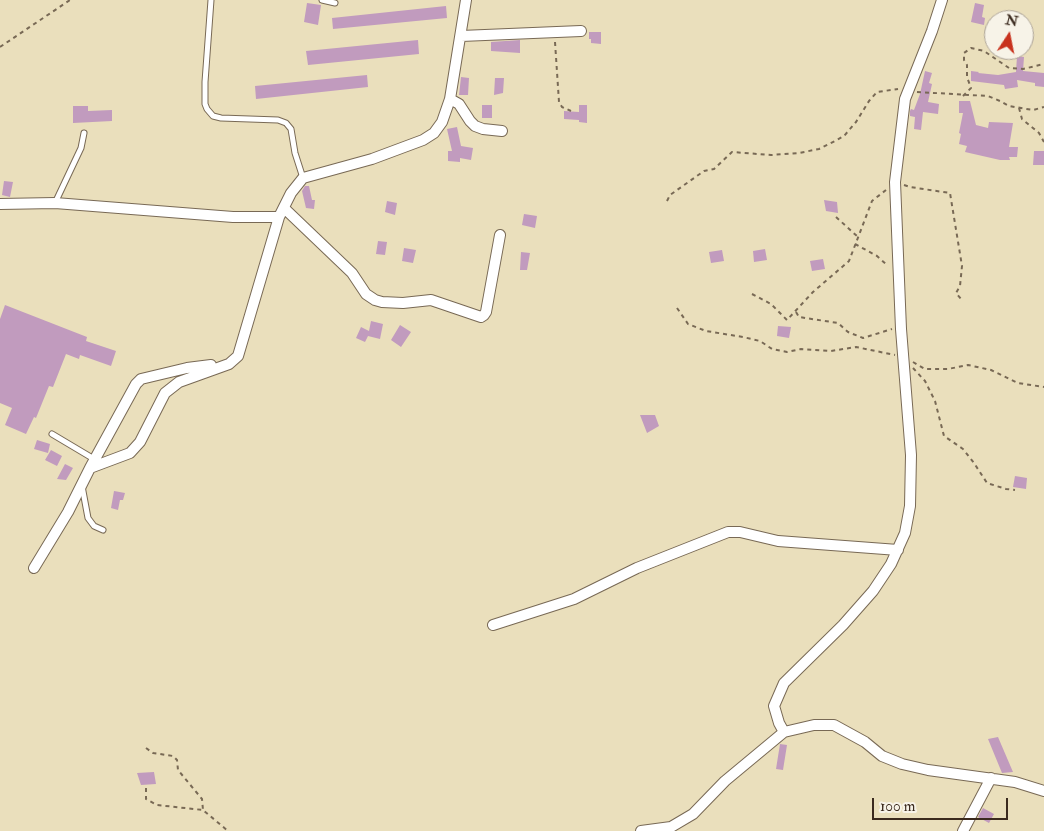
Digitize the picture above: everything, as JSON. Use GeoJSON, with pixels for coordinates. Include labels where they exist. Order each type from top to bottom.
{"type":"FeatureCollection","features":[{"type":"Feature","properties":{"kind":"street"},"geometry":{"type":"LineString","coordinates":[[92,463],[130,453],[140,442],[165,393],[179,382],[229,364],[235,360],[240,352],[282,212],[291,193],[303,178],[372,159],[423,140],[434,133],[450,99],[466,0]]}},
{"type":"Feature","properties":{"kind":"street"},"geometry":{"type":"LineString","coordinates":[[784,732],[778,723],[774,706],[784,683],[843,625],[873,591],[898,550],[910,506],[911,456],[901,326],[896,182],[907,91],[932,31],[942,0]]}},
{"type":"Feature","properties":{"kind":"street"},"geometry":{"type":"LineString","coordinates":[[461,36],[581,31]]}},
{"type":"Feature","properties":{"kind":"street"},"geometry":{"type":"LineString","coordinates":[[450,99],[459,104],[475,126],[502,131]]}},
{"type":"Feature","properties":{"kind":"street"},"geometry":{"type":"LineString","coordinates":[[0,204],[55,204],[233,217],[282,212],[352,273],[366,294],[375,300],[398,303],[431,300],[481,317],[486,312],[500,235]]}},
{"type":"Feature","properties":{"kind":"street"},"geometry":{"type":"LineString","coordinates":[[34,568],[82,485],[92,463],[136,384],[141,379],[187,368],[229,364]]}},
{"type":"Feature","properties":{"kind":"street"},"geometry":{"type":"LineString","coordinates":[[493,625],[574,599],[637,568],[728,532],[740,532],[778,541],[898,550]]}},
{"type":"Feature","properties":{"kind":"street"},"geometry":{"type":"LineString","coordinates":[[641,831],[672,829],[693,814],[725,780],[784,732],[814,725],[834,725],[865,742],[882,756],[902,764],[928,770],[1015,782],[1044,790]]}},
{"type":"Feature","properties":{"kind":"street"},"geometry":{"type":"LineString","coordinates":[[963,831],[991,778]]}},
{"type":"Feature","properties":{"kind":"lane"},"geometry":{"type":"LineString","coordinates":[[211,0],[205,82],[205,104],[207,110],[213,116],[221,118],[278,120],[286,123],[291,129],[303,178]]}},
{"type":"Feature","properties":{"kind":"lane"},"geometry":{"type":"LineString","coordinates":[[322,0],[335,3]]}},
{"type":"Feature","properties":{"kind":"lane"},"geometry":{"type":"LineString","coordinates":[[55,204],[81,148],[84,133]]}},
{"type":"Feature","properties":{"kind":"lane"},"geometry":{"type":"LineString","coordinates":[[52,434],[92,463]]}},
{"type":"Feature","properties":{"kind":"lane"},"geometry":{"type":"LineString","coordinates":[[82,485],[88,518],[91,523],[103,530]]}},
{"type":"Feature","properties":{"kind":"path"},"geometry":{"type":"LineString","coordinates":[[0,47],[70,0]]}},
{"type":"Feature","properties":{"kind":"path"},"geometry":{"type":"LineString","coordinates":[[554,32],[559,102],[562,107],[571,112]]}},
{"type":"Feature","properties":{"kind":"path"},"geometry":{"type":"LineString","coordinates":[[962,96],[971,88],[967,77],[967,65],[964,60],[964,53],[971,48],[984,51],[1009,68],[1023,70],[1044,64]]}},
{"type":"Feature","properties":{"kind":"path"},"geometry":{"type":"LineString","coordinates":[[667,201],[670,195],[704,171],[714,169],[732,152],[771,155],[819,149],[844,136],[856,122],[869,100],[877,92],[893,89],[962,96],[988,96],[1009,106],[1019,108],[1034,110],[1044,107]]}},
{"type":"Feature","properties":{"kind":"path"},"geometry":{"type":"LineString","coordinates":[[1019,108],[1022,119],[1039,133],[1044,142]]}},
{"type":"Feature","properties":{"kind":"path"},"geometry":{"type":"LineString","coordinates":[[752,294],[771,304],[787,320],[813,292],[849,261],[872,201],[896,182],[910,187],[950,193],[962,266],[960,286],[956,293],[961,299]]}},
{"type":"Feature","properties":{"kind":"path"},"geometry":{"type":"LineString","coordinates":[[836,218],[858,237]]}},
{"type":"Feature","properties":{"kind":"path"},"geometry":{"type":"LineString","coordinates":[[855,244],[877,256],[899,277]]}},
{"type":"Feature","properties":{"kind":"path"},"geometry":{"type":"LineString","coordinates":[[677,308],[688,324],[706,331],[760,341],[772,349],[787,352],[801,349],[831,351],[856,347],[903,357],[925,369],[948,369],[968,365],[991,370],[1018,383],[1044,387]]}},
{"type":"Feature","properties":{"kind":"path"},"geometry":{"type":"LineString","coordinates":[[796,311],[799,317],[838,322],[848,332],[863,338],[901,326]]}},
{"type":"Feature","properties":{"kind":"path"},"geometry":{"type":"LineString","coordinates":[[903,357],[924,381],[935,401],[944,436],[962,449],[987,483],[1015,490]]}},
{"type":"Feature","properties":{"kind":"path"},"geometry":{"type":"LineString","coordinates":[[146,748],[153,753],[173,756],[177,760],[178,770],[202,798],[203,810]]}},
{"type":"Feature","properties":{"kind":"path"},"geometry":{"type":"LineString","coordinates":[[146,788],[146,800],[157,805],[203,810],[228,831]]}},
{"type":"Feature","properties":{"kind":"building"},"geometry":{"type":"Polygon","coordinates":[[[307,3],[321,5],[318,25],[304,22],[307,3]]]}},
{"type":"Feature","properties":{"kind":"building"},"geometry":{"type":"Polygon","coordinates":[[[975,3],[984,5],[982,17],[984,18],[984,25],[971,22],[975,3]]]}},
{"type":"Feature","properties":{"kind":"building"},"geometry":{"type":"Polygon","coordinates":[[[446,6],[447,18],[333,29],[332,18],[446,6]]]}},
{"type":"Feature","properties":{"kind":"building"},"geometry":{"type":"Polygon","coordinates":[[[589,32],[601,32],[601,44],[591,43],[589,32]]]}},
{"type":"Feature","properties":{"kind":"building"},"geometry":{"type":"Polygon","coordinates":[[[418,40],[419,54],[308,65],[306,51],[418,40]]]}},
{"type":"Feature","properties":{"kind":"building"},"geometry":{"type":"Polygon","coordinates":[[[520,40],[520,53],[491,51],[491,42],[520,40]]]}},
{"type":"Feature","properties":{"kind":"building"},"geometry":{"type":"Polygon","coordinates":[[[1017,60],[1024,60],[1023,71],[1044,73],[1044,87],[1035,86],[1035,83],[1017,80],[1018,87],[1005,89],[1004,85],[971,81],[971,71],[998,75],[1016,72],[1017,60]]]}},
{"type":"Feature","properties":{"kind":"building"},"geometry":{"type":"Polygon","coordinates":[[[925,71],[932,73],[929,83],[932,84],[928,102],[939,104],[938,114],[923,112],[921,130],[914,129],[915,117],[910,116],[910,111],[911,109],[914,110],[920,94],[925,71]]]}},
{"type":"Feature","properties":{"kind":"building"},"geometry":{"type":"Polygon","coordinates":[[[367,75],[368,87],[256,99],[255,86],[367,75]]]}},
{"type":"Feature","properties":{"kind":"building"},"geometry":{"type":"Polygon","coordinates":[[[461,77],[469,78],[468,95],[459,95],[461,77]]]}},
{"type":"Feature","properties":{"kind":"building"},"geometry":{"type":"Polygon","coordinates":[[[495,78],[504,78],[503,93],[494,95],[495,78]]]}},
{"type":"Feature","properties":{"kind":"building"},"geometry":{"type":"Polygon","coordinates":[[[959,101],[970,101],[976,125],[988,128],[989,122],[1013,123],[1009,147],[1018,147],[1017,157],[1009,157],[1010,160],[1000,160],[965,152],[967,146],[959,144],[963,113],[959,113],[959,101]]]}},
{"type":"Feature","properties":{"kind":"building"},"geometry":{"type":"Polygon","coordinates":[[[482,105],[492,105],[492,118],[482,118],[482,105]]]}},
{"type":"Feature","properties":{"kind":"building"},"geometry":{"type":"Polygon","coordinates":[[[579,105],[587,105],[587,123],[579,122],[579,120],[564,119],[564,111],[579,112],[579,105]]]}},
{"type":"Feature","properties":{"kind":"building"},"geometry":{"type":"Polygon","coordinates":[[[73,106],[88,106],[88,111],[112,110],[112,121],[73,123],[73,106]]]}},
{"type":"Feature","properties":{"kind":"building"},"geometry":{"type":"Polygon","coordinates":[[[457,127],[461,146],[473,148],[471,160],[460,158],[460,162],[448,161],[448,151],[452,151],[447,129],[457,127]]]}},
{"type":"Feature","properties":{"kind":"building"},"geometry":{"type":"Polygon","coordinates":[[[1034,151],[1044,151],[1044,165],[1033,165],[1034,151]]]}},
{"type":"Feature","properties":{"kind":"building"},"geometry":{"type":"Polygon","coordinates":[[[4,181],[13,182],[10,197],[2,195],[4,181]]]}},
{"type":"Feature","properties":{"kind":"building"},"geometry":{"type":"Polygon","coordinates":[[[305,186],[309,186],[312,200],[315,200],[314,209],[306,208],[302,191],[305,186]]]}},
{"type":"Feature","properties":{"kind":"building"},"geometry":{"type":"Polygon","coordinates":[[[824,200],[837,202],[838,213],[826,211],[824,200]]]}},
{"type":"Feature","properties":{"kind":"building"},"geometry":{"type":"Polygon","coordinates":[[[387,201],[397,203],[395,215],[385,212],[387,201]]]}},
{"type":"Feature","properties":{"kind":"building"},"geometry":{"type":"Polygon","coordinates":[[[524,214],[537,216],[535,228],[522,225],[524,214]]]}},
{"type":"Feature","properties":{"kind":"building"},"geometry":{"type":"Polygon","coordinates":[[[378,241],[387,242],[385,255],[376,254],[378,241]]]}},
{"type":"Feature","properties":{"kind":"building"},"geometry":{"type":"Polygon","coordinates":[[[404,248],[416,250],[413,263],[402,261],[404,248]]]}},
{"type":"Feature","properties":{"kind":"building"},"geometry":{"type":"Polygon","coordinates":[[[765,249],[767,260],[754,262],[753,251],[765,249]]]}},
{"type":"Feature","properties":{"kind":"building"},"geometry":{"type":"Polygon","coordinates":[[[722,250],[724,261],[711,263],[709,252],[722,250]]]}},
{"type":"Feature","properties":{"kind":"building"},"geometry":{"type":"Polygon","coordinates":[[[521,252],[530,253],[527,270],[520,270],[521,252]]]}},
{"type":"Feature","properties":{"kind":"building"},"geometry":{"type":"Polygon","coordinates":[[[823,259],[825,269],[812,271],[810,261],[823,259]]]}},
{"type":"Feature","properties":{"kind":"building"},"geometry":{"type":"Polygon","coordinates":[[[5,305],[87,337],[86,341],[116,351],[111,366],[80,355],[79,359],[66,354],[53,387],[49,386],[36,418],[34,417],[26,434],[5,425],[12,408],[0,403],[0,319],[5,305]]]}},
{"type":"Feature","properties":{"kind":"building"},"geometry":{"type":"Polygon","coordinates":[[[371,321],[383,324],[380,339],[368,336],[365,342],[356,338],[361,327],[369,331],[371,321]]]}},
{"type":"Feature","properties":{"kind":"building"},"geometry":{"type":"Polygon","coordinates":[[[400,325],[411,332],[401,347],[391,340],[400,325]]]}},
{"type":"Feature","properties":{"kind":"building"},"geometry":{"type":"Polygon","coordinates":[[[778,326],[791,327],[789,338],[777,336],[778,326]]]}},
{"type":"Feature","properties":{"kind":"building"},"geometry":{"type":"Polygon","coordinates":[[[640,415],[655,415],[659,426],[647,433],[640,415]]]}},
{"type":"Feature","properties":{"kind":"building"},"geometry":{"type":"Polygon","coordinates":[[[37,440],[50,444],[48,453],[34,449],[37,440]]]}},
{"type":"Feature","properties":{"kind":"building"},"geometry":{"type":"Polygon","coordinates":[[[51,450],[62,456],[57,466],[45,460],[51,450]]]}},
{"type":"Feature","properties":{"kind":"building"},"geometry":{"type":"Polygon","coordinates":[[[65,464],[73,468],[66,480],[57,479],[65,464]]]}},
{"type":"Feature","properties":{"kind":"building"},"geometry":{"type":"Polygon","coordinates":[[[1015,476],[1027,478],[1026,489],[1013,487],[1015,476]]]}},
{"type":"Feature","properties":{"kind":"building"},"geometry":{"type":"Polygon","coordinates":[[[114,491],[125,493],[123,500],[120,500],[118,510],[111,508],[114,491]]]}},
{"type":"Feature","properties":{"kind":"building"},"geometry":{"type":"Polygon","coordinates":[[[998,737],[1013,772],[1002,773],[988,739],[998,737]]]}},
{"type":"Feature","properties":{"kind":"building"},"geometry":{"type":"Polygon","coordinates":[[[780,744],[787,745],[783,770],[776,769],[780,744]]]}},
{"type":"Feature","properties":{"kind":"building"},"geometry":{"type":"Polygon","coordinates":[[[154,772],[156,784],[141,785],[137,773],[154,772]]]}},
{"type":"Feature","properties":{"kind":"building"},"geometry":{"type":"Polygon","coordinates":[[[983,808],[994,814],[989,823],[978,817],[983,808]]]}}]}
